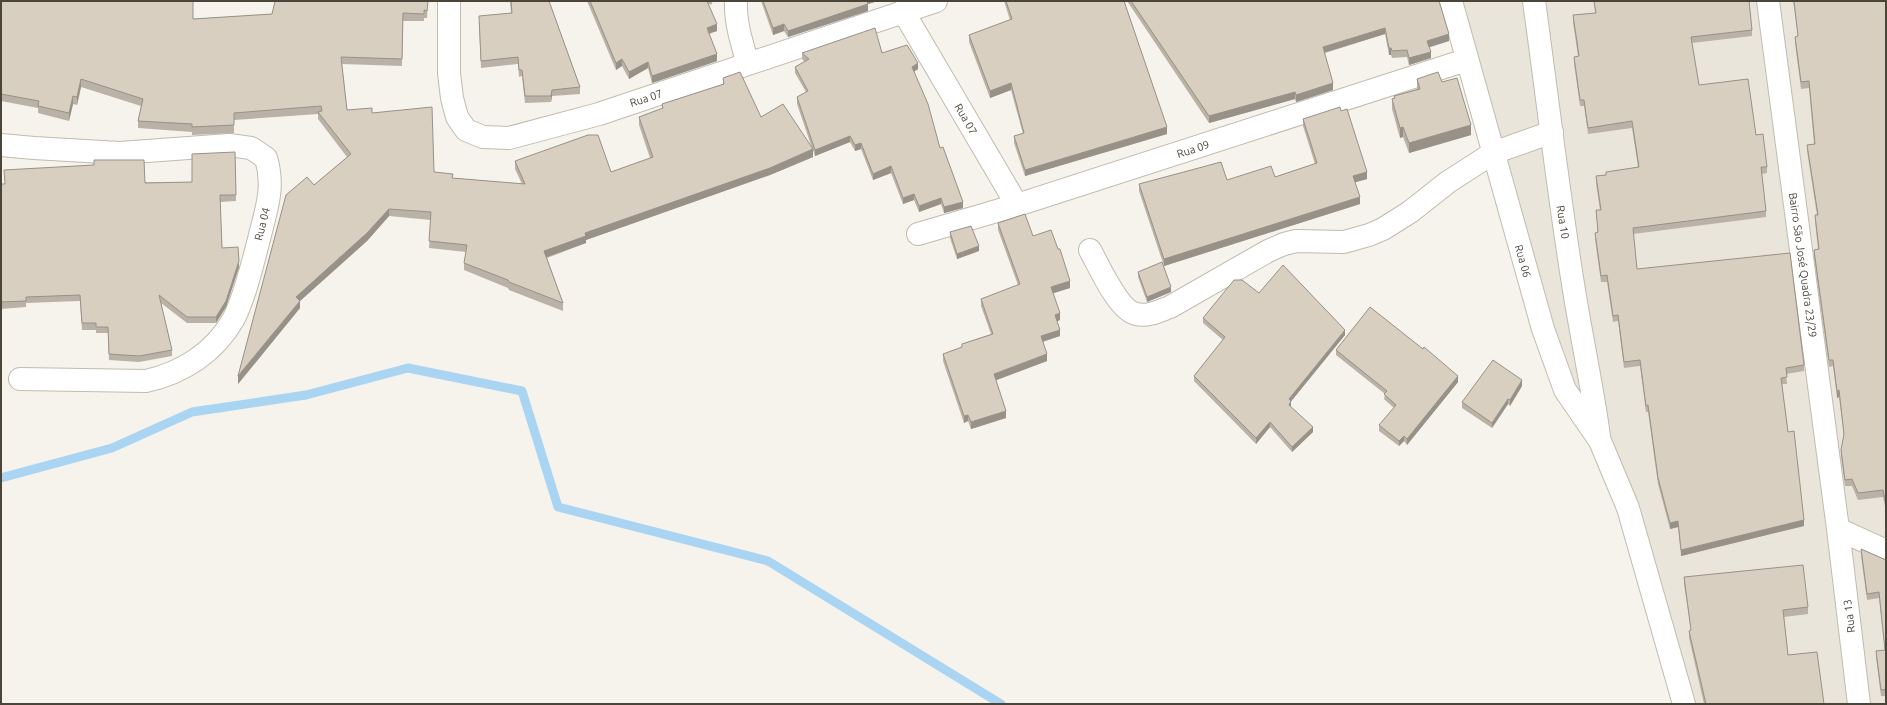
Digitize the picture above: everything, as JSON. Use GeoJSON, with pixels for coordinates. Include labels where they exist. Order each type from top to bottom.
{"type":"FeatureCollection","features":[{"type":"Feature","properties":{"kind":"street","name":"Rua 07"},"geometry":{"type":"LineString","coordinates":[[449,1],[449,73],[452,98],[457,117],[466,130],[483,137],[509,138],[599,114],[936,1]]}},
{"type":"Feature","properties":{"kind":"street"},"geometry":{"type":"LineString","coordinates":[[736,1],[740,33],[748,64]]}},
{"type":"Feature","properties":{"kind":"street","name":"Rua 06"},"geometry":{"type":"LineString","coordinates":[[1451,1],[1466,60],[1543,329],[1565,390],[1600,441],[1628,508],[1684,704]]}},
{"type":"Feature","properties":{"kind":"street","name":"Rua 10"},"geometry":{"type":"LineString","coordinates":[[1534,1],[1572,279],[1593,392],[1600,441]]}},
{"type":"Feature","properties":{"kind":"street","name":"Bairro São José Quadra 23/29"},"geometry":{"type":"LineString","coordinates":[[1768,1],[1838,528]]}},
{"type":"Feature","properties":{"kind":"street","name":"Rua 07"},"geometry":{"type":"LineString","coordinates":[[903,11],[1018,205]]}},
{"type":"Feature","properties":{"kind":"street","name":"Rua 09"},"geometry":{"type":"LineString","coordinates":[[918,234],[1018,205],[1466,60]]}},
{"type":"Feature","properties":{"kind":"street"},"geometry":{"type":"LineString","coordinates":[[1090,250],[1121,304],[1135,314],[1154,313],[1170,307],[1268,251],[1284,244],[1296,241],[1344,242],[1359,239],[1384,229],[1410,212],[1448,182],[1493,152],[1552,132]]}},
{"type":"Feature","properties":{"kind":"street","name":"Rua 04"},"geometry":{"type":"LineString","coordinates":[[1,145],[120,152],[242,146],[251,148],[266,158],[271,178],[270,189],[257,246],[241,301],[233,320],[213,346],[191,365],[163,377],[146,381],[20,379]]}},
{"type":"Feature","properties":{"kind":"street"},"geometry":{"type":"LineString","coordinates":[[1838,528],[1886,551]]}},
{"type":"Feature","properties":{"kind":"street","name":"Rua 13"},"geometry":{"type":"LineString","coordinates":[[1838,528],[1859,704]]}},
{"type":"Feature","properties":{"kind":"shaded area"},"geometry":{"type":"Polygon","coordinates":[[[1451,1],[1886,1],[1886,704],[1684,704],[1628,508],[1565,390],[1451,1]]]}},
{"type":"Feature","properties":{"kind":"building"},"geometry":{"type":"Polygon","coordinates":[[[1,1],[193,1],[193,19],[272,14],[275,1],[428,1],[427,11],[424,10],[424,14],[403,13],[402,59],[341,57],[347,110],[372,108],[372,113],[432,107],[434,172],[453,174],[452,178],[525,184],[515,161],[588,135],[598,135],[611,172],[653,157],[639,117],[663,108],[662,104],[724,84],[723,78],[740,72],[761,117],[783,104],[813,149],[770,168],[585,233],[586,236],[544,251],[563,303],[464,263],[467,245],[429,241],[431,212],[389,209],[367,233],[296,297],[300,301],[238,376],[286,195],[307,177],[314,185],[351,154],[318,112],[322,111],[321,106],[234,113],[234,125],[192,127],[192,124],[138,121],[143,99],[81,79],[77,97],[73,96],[69,113],[38,106],[39,101],[1,94],[1,1]]]}},
{"type":"Feature","properties":{"kind":"building"},"geometry":{"type":"Polygon","coordinates":[[[511,1],[549,1],[580,87],[552,90],[551,96],[525,96],[522,70],[519,70],[518,57],[481,61],[479,16],[512,13],[511,1]]]}},
{"type":"Feature","properties":{"kind":"building"},"geometry":{"type":"Polygon","coordinates":[[[590,1],[707,1],[717,24],[707,28],[717,54],[652,76],[648,62],[629,72],[622,59],[616,63],[590,1]]]}},
{"type":"Feature","properties":{"kind":"building"},"geometry":{"type":"Polygon","coordinates":[[[763,1],[867,1],[868,4],[788,31],[784,24],[773,28],[763,1]]]}},
{"type":"Feature","properties":{"kind":"building"},"geometry":{"type":"Polygon","coordinates":[[[1006,1],[1124,1],[1167,127],[1025,170],[1014,136],[1024,133],[1011,83],[990,91],[969,35],[1012,19],[1006,1]]]}},
{"type":"Feature","properties":{"kind":"building"},"geometry":{"type":"Polygon","coordinates":[[[1131,1],[1439,1],[1449,34],[1427,41],[1431,52],[1409,58],[1407,50],[1392,51],[1391,48],[1389,48],[1385,28],[1323,47],[1333,83],[1296,95],[1295,92],[1209,116],[1131,1]]]}},
{"type":"Feature","properties":{"kind":"building"},"geometry":{"type":"Polygon","coordinates":[[[1594,1],[1749,1],[1752,30],[1691,37],[1699,85],[1748,79],[1756,135],[1763,134],[1767,167],[1761,167],[1766,211],[1633,228],[1637,269],[1790,253],[1804,365],[1786,368],[1787,377],[1781,378],[1788,432],[1794,431],[1804,520],[1681,550],[1678,521],[1670,523],[1658,478],[1640,360],[1624,362],[1618,315],[1613,316],[1607,275],[1601,276],[1595,233],[1598,232],[1596,210],[1601,210],[1596,176],[1606,175],[1606,172],[1639,167],[1632,121],[1588,128],[1584,100],[1580,100],[1574,57],[1579,56],[1573,15],[1596,13],[1594,1]]]}},
{"type":"Feature","properties":{"kind":"building"},"geometry":{"type":"Polygon","coordinates":[[[1794,1],[1886,1],[1886,505],[1883,490],[1858,493],[1852,479],[1845,480],[1841,450],[1844,434],[1839,390],[1837,391],[1833,360],[1829,360],[1814,250],[1819,249],[1815,215],[1818,215],[1807,145],[1815,144],[1809,81],[1801,82],[1795,37],[1798,36],[1794,1]]]}},
{"type":"Feature","properties":{"kind":"building"},"geometry":{"type":"Polygon","coordinates":[[[875,28],[882,53],[907,45],[918,63],[912,67],[928,104],[940,148],[943,147],[963,202],[944,207],[941,198],[919,206],[914,194],[903,198],[891,166],[873,174],[861,143],[855,145],[850,136],[815,150],[797,97],[808,91],[795,67],[809,59],[802,53],[875,28]]]}},
{"type":"Feature","properties":{"kind":"building"},"geometry":{"type":"Polygon","coordinates":[[[1438,72],[1442,82],[1457,78],[1471,125],[1409,143],[1403,127],[1400,128],[1392,99],[1395,98],[1394,96],[1420,89],[1417,79],[1438,72]]]}},
{"type":"Feature","properties":{"kind":"building"},"geometry":{"type":"Polygon","coordinates":[[[1340,107],[1341,111],[1347,109],[1367,172],[1353,176],[1360,197],[1164,259],[1139,184],[1221,162],[1227,180],[1271,166],[1275,177],[1317,163],[1303,119],[1340,107]]]}},
{"type":"Feature","properties":{"kind":"building"},"geometry":{"type":"Polygon","coordinates":[[[235,152],[236,195],[220,195],[222,248],[238,247],[239,261],[226,301],[216,317],[187,317],[159,295],[172,350],[139,356],[109,354],[108,327],[96,327],[96,323],[82,323],[80,295],[26,297],[26,301],[1,302],[1,184],[5,184],[4,170],[94,165],[94,160],[144,160],[145,183],[192,182],[192,154],[235,152]]]}},
{"type":"Feature","properties":{"kind":"building"},"geometry":{"type":"Polygon","coordinates":[[[1025,214],[1033,236],[1051,230],[1058,249],[1060,249],[1070,281],[1051,287],[1060,313],[1055,315],[1060,330],[1041,336],[1047,354],[994,374],[1006,411],[971,422],[968,415],[964,416],[943,354],[962,347],[962,344],[993,334],[981,299],[1020,284],[998,223],[1025,214]]]}},
{"type":"Feature","properties":{"kind":"building"},"geometry":{"type":"Polygon","coordinates":[[[971,226],[979,246],[957,254],[950,232],[971,226]]]}},
{"type":"Feature","properties":{"kind":"building"},"geometry":{"type":"Polygon","coordinates":[[[1162,262],[1171,287],[1147,297],[1138,272],[1162,262]]]}},
{"type":"Feature","properties":{"kind":"building"},"geometry":{"type":"Polygon","coordinates":[[[1283,265],[1345,330],[1289,399],[1291,401],[1289,405],[1313,427],[1292,447],[1270,422],[1256,438],[1194,376],[1225,337],[1203,318],[1234,280],[1242,280],[1259,293],[1283,265]]]}},
{"type":"Feature","properties":{"kind":"building"},"geometry":{"type":"Polygon","coordinates":[[[1370,307],[1423,349],[1424,347],[1458,376],[1407,439],[1404,436],[1399,441],[1379,425],[1396,405],[1384,394],[1387,391],[1336,350],[1370,307]]]}},
{"type":"Feature","properties":{"kind":"building"},"geometry":{"type":"Polygon","coordinates":[[[1493,360],[1522,380],[1510,400],[1508,399],[1492,423],[1462,402],[1493,360]]]}},
{"type":"Feature","properties":{"kind":"building"},"geometry":{"type":"Polygon","coordinates":[[[1861,549],[1886,560],[1886,689],[1881,690],[1876,651],[1885,650],[1879,592],[1867,594],[1861,549]]]}},
{"type":"Feature","properties":{"kind":"building"},"geometry":{"type":"Polygon","coordinates":[[[1803,565],[1808,607],[1783,610],[1788,655],[1817,652],[1824,704],[1706,704],[1689,631],[1691,630],[1684,577],[1803,565]]]}},
{"type":"Feature","properties":{"kind":"waterway"},"geometry":{"type":"LineString","coordinates":[[1,478],[112,448],[192,412],[306,395],[408,368],[522,391],[558,507],[768,561],[1001,704]]}}]}
